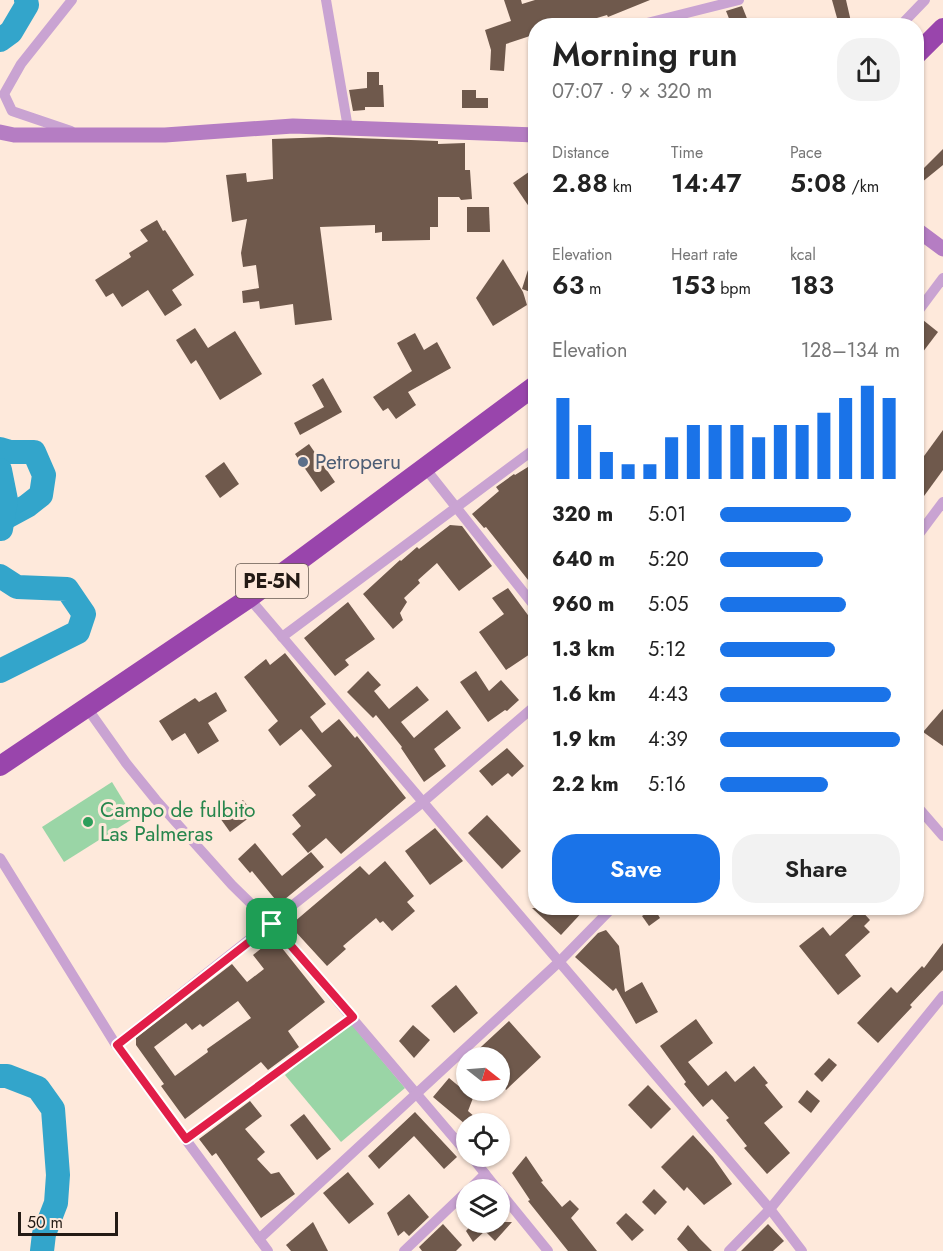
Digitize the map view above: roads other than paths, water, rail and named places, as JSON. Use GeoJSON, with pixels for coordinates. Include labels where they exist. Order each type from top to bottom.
{"type":"FeatureCollection","features":[{"type":"Feature","properties":{"kind":"highway"},"geometry":{"type":"LineString","coordinates":[[924,47],[943,28]]}},
{"type":"Feature","properties":{"kind":"highway","name":"PE-5N"},"geometry":{"type":"LineString","coordinates":[[0,766],[249,598],[528,391]]}},
{"type":"Feature","properties":{"kind":"street"},"geometry":{"type":"LineString","coordinates":[[72,0],[21,64],[4,94],[12,111],[78,134]]}},
{"type":"Feature","properties":{"kind":"street"},"geometry":{"type":"LineString","coordinates":[[326,0],[348,128]]}},
{"type":"Feature","properties":{"kind":"street"},"geometry":{"type":"LineString","coordinates":[[667,18],[739,0]]}},
{"type":"Feature","properties":{"kind":"street"},"geometry":{"type":"LineString","coordinates":[[907,18],[924,0]]}},
{"type":"Feature","properties":{"kind":"street"},"geometry":{"type":"LineString","coordinates":[[0,132],[14,135],[165,135],[293,126],[528,135]]}},
{"type":"Feature","properties":{"kind":"street"},"geometry":{"type":"LineString","coordinates":[[924,235],[943,249]]}},
{"type":"Feature","properties":{"kind":"street"},"geometry":{"type":"LineString","coordinates":[[924,303],[943,278]]}},
{"type":"Feature","properties":{"kind":"street"},"geometry":{"type":"LineString","coordinates":[[282,637],[528,454]]}},
{"type":"Feature","properties":{"kind":"street"},"geometry":{"type":"LineString","coordinates":[[425,468],[528,598]]}},
{"type":"Feature","properties":{"kind":"street"},"geometry":{"type":"LineString","coordinates":[[924,527],[943,502]]}},
{"type":"Feature","properties":{"kind":"street"},"geometry":{"type":"LineString","coordinates":[[249,598],[770,1209],[802,1251]]}},
{"type":"Feature","properties":{"kind":"street"},"geometry":{"type":"LineString","coordinates":[[87,708],[150,794],[232,885],[272,924],[456,1140]]}},
{"type":"Feature","properties":{"kind":"street"},"geometry":{"type":"LineString","coordinates":[[117,1045],[423,802],[528,712]]}},
{"type":"Feature","properties":{"kind":"street"},"geometry":{"type":"LineString","coordinates":[[924,814],[943,836]]}},
{"type":"Feature","properties":{"kind":"street"},"geometry":{"type":"LineString","coordinates":[[0,858],[117,1045],[268,1251]]}},
{"type":"Feature","properties":{"kind":"street"},"geometry":{"type":"LineString","coordinates":[[259,1239],[560,962],[605,915]]}},
{"type":"Feature","properties":{"kind":"street"},"geometry":{"type":"LineString","coordinates":[[729,1251],[770,1209],[943,996]]}},
{"type":"Feature","properties":{"kind":"street"},"geometry":{"type":"LineString","coordinates":[[186,1139],[353,1017]]}},
{"type":"Feature","properties":{"kind":"street"},"geometry":{"type":"LineString","coordinates":[[480,1167],[489,1179]]}},
{"type":"Feature","properties":{"kind":"street"},"geometry":{"type":"LineString","coordinates":[[480,1179],[485,1174]]}},
{"type":"Feature","properties":{"kind":"street"},"geometry":{"type":"LineString","coordinates":[[404,1251],[456,1202]]}},
{"type":"Feature","properties":{"kind":"street"},"geometry":{"type":"LineString","coordinates":[[510,1204],[548,1251]]}},
{"type":"Feature","properties":{"kind":"waterway"},"geometry":{"type":"LineString","coordinates":[[0,40],[11,32],[27,5],[26,0]]}},
{"type":"Feature","properties":{"kind":"waterway"},"geometry":{"type":"LineString","coordinates":[[0,449],[10,452],[34,452],[44,475],[41,495],[27,506],[3,519]]}},
{"type":"Feature","properties":{"kind":"waterway"},"geometry":{"type":"LineString","coordinates":[[0,470],[6,500],[1,529]]}},
{"type":"Feature","properties":{"kind":"waterway"},"geometry":{"type":"LineString","coordinates":[[0,576],[17,587],[67,589],[84,614],[78,632],[0,671]]}},
{"type":"Feature","properties":{"kind":"waterway"},"geometry":{"type":"LineString","coordinates":[[0,1076],[7,1076],[38,1088],[53,1109],[58,1175],[56,1203],[44,1234],[42,1251]]}},
{"type":"Feature","properties":{"kind":"place","name":"Petroperu"},"geometry":{"type":"Point","coordinates":[303,462]}},
{"type":"Feature","properties":{"kind":"place","name":"Campo de fulbito Las Palmeras"},"geometry":{"type":"Point","coordinates":[88,822]}}]}
